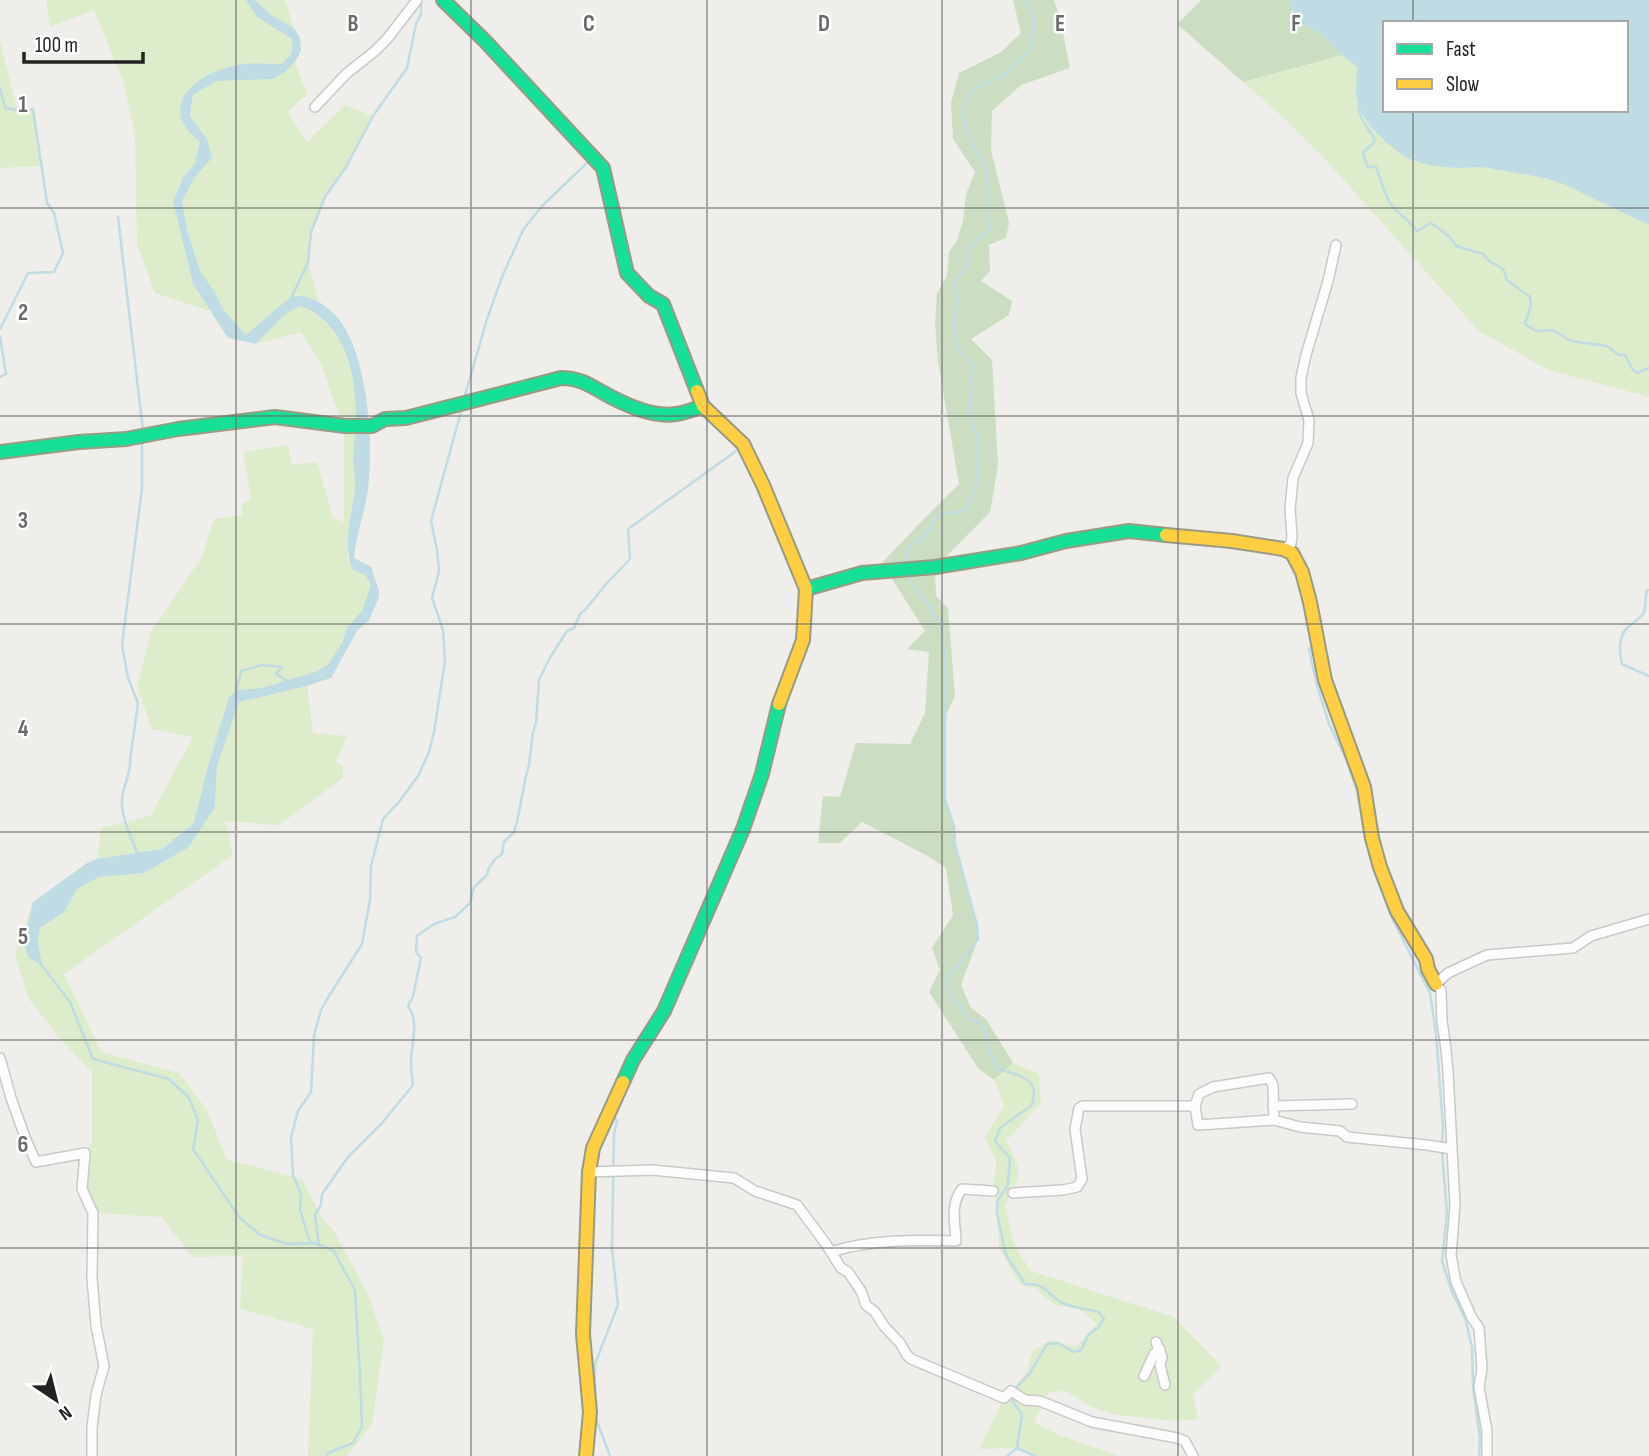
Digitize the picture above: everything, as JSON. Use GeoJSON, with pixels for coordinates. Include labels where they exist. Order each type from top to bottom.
{"type":"FeatureCollection","features":[{"type":"Feature","properties":{"kind":"street"},"geometry":{"type":"LineString","coordinates":[[315,107],[346,74],[387,39],[417,0]]}},
{"type":"Feature","properties":{"kind":"street"},"geometry":{"type":"LineString","coordinates":[[443,0],[485,41],[603,168],[627,273],[649,296],[663,304],[702,406],[743,444],[806,589],[803,640],[776,712],[762,774],[743,829],[664,1011],[633,1060],[593,1147],[589,1172],[583,1334],[590,1412],[586,1456]]}},
{"type":"Feature","properties":{"kind":"street"},"geometry":{"type":"LineString","coordinates":[[1283,549],[1291,544],[1293,478],[1308,443],[1309,420],[1301,393],[1304,363],[1336,245]]}},
{"type":"Feature","properties":{"kind":"street"},"geometry":{"type":"LineString","coordinates":[[0,452],[126,439],[178,429],[275,418],[372,426],[384,419],[406,418],[572,377],[586,381],[625,404],[647,410],[670,415],[702,406]]}},
{"type":"Feature","properties":{"kind":"street"},"geometry":{"type":"LineString","coordinates":[[806,589],[862,573],[935,568],[1129,531],[1232,541],[1283,549],[1292,553],[1302,572],[1310,602],[1325,680],[1364,787],[1372,838],[1388,890],[1441,990],[1455,1205],[1451,1255],[1456,1282],[1479,1328],[1482,1369],[1479,1387],[1487,1431],[1487,1456]]}},
{"type":"Feature","properties":{"kind":"street"},"geometry":{"type":"LineString","coordinates":[[1436,984],[1448,973],[1487,956],[1573,948],[1591,936],[1649,919]]}},
{"type":"Feature","properties":{"kind":"street"},"geometry":{"type":"LineString","coordinates":[[0,1058],[11,1098],[36,1162],[85,1153],[82,1189],[93,1213],[92,1278],[96,1326],[104,1366],[96,1395],[92,1456]]}},
{"type":"Feature","properties":{"kind":"street"},"geometry":{"type":"LineString","coordinates":[[1274,1120],[1273,1085],[1269,1078],[1213,1087],[1199,1094],[1195,1106],[1198,1125],[1274,1120],[1300,1127],[1340,1131],[1346,1137],[1452,1149]]}},
{"type":"Feature","properties":{"kind":"street"},"geometry":{"type":"LineString","coordinates":[[1273,1107],[1352,1104]]}},
{"type":"Feature","properties":{"kind":"street"},"geometry":{"type":"LineString","coordinates":[[1013,1193],[1077,1187],[1082,1179],[1075,1129],[1079,1108],[1083,1106],[1195,1106]]}},
{"type":"Feature","properties":{"kind":"street"},"geometry":{"type":"LineString","coordinates":[[589,1172],[652,1170],[734,1178],[757,1191],[797,1205],[861,1291],[866,1306],[875,1312],[911,1359],[1004,1398],[1011,1391],[1025,1400],[1040,1401],[1092,1422],[1177,1438],[1185,1441],[1193,1456]]}},
{"type":"Feature","properties":{"kind":"street"},"geometry":{"type":"LineString","coordinates":[[831,1252],[845,1247],[893,1241],[956,1241],[956,1196],[962,1189],[993,1191]]}},
{"type":"Feature","properties":{"kind":"street"},"geometry":{"type":"LineString","coordinates":[[1144,1376],[1158,1346],[1165,1385]]}},
{"type":"Feature","properties":{"kind":"green space"},"geometry":{"type":"Polygon","coordinates":[[[46,0],[246,0],[257,17],[292,39],[292,53],[282,64],[243,64],[187,90],[183,124],[200,141],[195,163],[183,178],[173,201],[193,284],[210,311],[155,293],[137,244],[135,135],[123,81],[94,10],[50,27],[46,0]]]}},
{"type":"Feature","properties":{"kind":"green space"},"geometry":{"type":"Polygon","coordinates":[[[255,0],[285,0],[294,28],[271,15],[255,0]]]}},
{"type":"Feature","properties":{"kind":"green space"},"geometry":{"type":"Polygon","coordinates":[[[1013,0],[1054,0],[1070,68],[1021,85],[992,111],[991,150],[1009,223],[1006,238],[989,245],[990,271],[981,281],[1012,301],[1009,315],[971,339],[992,360],[998,466],[990,512],[935,568],[936,596],[948,608],[955,696],[945,717],[945,800],[954,826],[955,844],[977,925],[978,939],[961,985],[971,1008],[986,1019],[1013,1063],[994,1080],[978,1068],[929,992],[940,970],[932,948],[953,915],[946,868],[862,822],[840,843],[818,843],[823,796],[840,797],[856,743],[910,744],[925,713],[929,652],[907,649],[925,631],[882,563],[959,484],[938,362],[935,323],[937,293],[947,276],[949,252],[957,240],[963,221],[966,194],[975,172],[953,139],[951,103],[959,73],[1001,52],[1021,33],[1013,0]]]}},
{"type":"Feature","properties":{"kind":"green space"},"geometry":{"type":"Polygon","coordinates":[[[1201,0],[1290,0],[1295,20],[1322,35],[1342,55],[1243,82],[1177,24],[1201,0]]]}},
{"type":"Feature","properties":{"kind":"green space"},"geometry":{"type":"Polygon","coordinates":[[[0,40],[17,109],[33,109],[41,166],[0,168],[0,40]]]}},
{"type":"Feature","properties":{"kind":"green space"},"geometry":{"type":"Polygon","coordinates":[[[1342,55],[1357,67],[1356,95],[1372,128],[1406,158],[1456,168],[1482,167],[1545,178],[1649,225],[1649,397],[1548,370],[1479,331],[1325,159],[1243,82],[1342,55]]]}},
{"type":"Feature","properties":{"kind":"green space"},"geometry":{"type":"Polygon","coordinates":[[[295,62],[307,94],[288,112],[307,142],[345,105],[373,116],[346,167],[325,197],[311,232],[308,263],[319,301],[298,295],[291,298],[246,335],[223,309],[200,271],[187,230],[182,201],[195,177],[212,158],[207,139],[190,116],[193,95],[215,81],[285,72],[295,62]]]}},
{"type":"Feature","properties":{"kind":"green space"},"geometry":{"type":"Polygon","coordinates":[[[300,306],[329,325],[339,339],[352,372],[356,407],[353,460],[355,484],[347,558],[372,585],[362,611],[346,629],[343,641],[328,665],[315,672],[261,688],[236,690],[207,770],[194,823],[162,849],[97,859],[101,828],[151,815],[193,737],[152,729],[137,687],[151,632],[202,557],[214,519],[242,515],[242,504],[251,498],[243,452],[288,445],[292,465],[317,462],[333,518],[344,522],[344,428],[320,362],[301,332],[256,344],[284,315],[300,306]]]}},
{"type":"Feature","properties":{"kind":"green space"},"geometry":{"type":"Polygon","coordinates":[[[307,686],[313,733],[347,736],[336,762],[343,767],[342,779],[279,825],[225,821],[233,855],[64,974],[101,1052],[179,1073],[207,1110],[227,1160],[302,1179],[321,1217],[333,1230],[368,1294],[384,1340],[372,1424],[347,1456],[308,1456],[313,1329],[240,1309],[243,1256],[193,1257],[161,1217],[93,1213],[82,1189],[85,1153],[92,1141],[92,1073],[28,998],[15,955],[33,902],[24,943],[41,964],[38,942],[40,928],[64,912],[77,889],[99,877],[144,873],[189,847],[215,807],[217,766],[239,702],[307,686]]]}},
{"type":"Feature","properties":{"kind":"green space"},"geometry":{"type":"Polygon","coordinates":[[[1013,1063],[1039,1074],[1041,1103],[1006,1141],[1018,1167],[1018,1173],[1015,1187],[1005,1205],[1015,1247],[1031,1271],[1174,1317],[1221,1366],[1193,1394],[1198,1419],[1176,1421],[1117,1415],[1091,1407],[1066,1391],[1049,1392],[1034,1422],[1059,1435],[1119,1456],[1035,1456],[1017,1448],[979,1449],[1004,1398],[1026,1374],[1033,1351],[1050,1340],[1076,1347],[1097,1323],[1078,1309],[1054,1305],[1036,1289],[1019,1284],[999,1247],[997,1202],[993,1191],[996,1161],[985,1137],[1004,1106],[994,1080],[1013,1063]]]}},
{"type":"Feature","properties":{"kind":"water"},"geometry":{"type":"Polygon","coordinates":[[[246,0],[255,0],[271,15],[294,28],[300,38],[301,51],[285,72],[272,79],[216,81],[193,95],[190,116],[207,139],[212,158],[195,177],[182,201],[187,230],[200,271],[223,309],[246,335],[286,301],[297,296],[309,297],[329,309],[348,334],[362,376],[370,448],[368,489],[354,558],[371,567],[379,597],[369,620],[357,631],[331,678],[239,702],[217,766],[215,807],[189,847],[144,873],[99,877],[77,889],[64,912],[40,928],[38,942],[42,965],[29,958],[24,943],[33,902],[87,863],[162,849],[194,823],[229,697],[236,690],[261,688],[315,672],[328,665],[343,641],[346,629],[362,611],[371,585],[365,575],[353,570],[348,551],[348,531],[355,486],[353,458],[356,403],[346,353],[328,325],[316,314],[300,306],[284,315],[256,344],[228,338],[193,284],[173,201],[183,178],[195,163],[200,142],[182,121],[180,109],[189,89],[209,75],[232,66],[282,64],[292,53],[292,39],[257,17],[246,0]]]}},
{"type":"Feature","properties":{"kind":"water"},"geometry":{"type":"Polygon","coordinates":[[[1290,0],[1649,0],[1649,225],[1545,178],[1482,167],[1428,165],[1406,158],[1372,128],[1362,114],[1356,95],[1357,67],[1322,35],[1295,20],[1290,0]]]}},
{"type":"Feature","properties":{"kind":"waterway"},"geometry":{"type":"LineString","coordinates":[[905,564],[908,548],[924,536],[940,514],[965,511],[975,490],[978,439],[969,416],[972,364],[957,344],[953,322],[958,302],[954,283],[969,263],[966,251],[990,228],[987,218],[986,169],[967,133],[962,111],[971,91],[1004,75],[1031,49],[1035,20],[1025,0]]}},
{"type":"Feature","properties":{"kind":"waterway"},"geometry":{"type":"LineString","coordinates":[[293,300],[291,298],[308,263],[311,232],[325,197],[346,167],[373,116],[407,68],[416,24],[421,14],[421,1]]}},
{"type":"Feature","properties":{"kind":"waterway"},"geometry":{"type":"LineString","coordinates":[[0,88],[5,108],[33,109],[47,203],[54,213],[63,253],[54,272],[28,273],[0,329]]}},
{"type":"Feature","properties":{"kind":"waterway"},"geometry":{"type":"LineString","coordinates":[[1359,103],[1361,117],[1374,138],[1374,142],[1363,153],[1368,167],[1376,167],[1392,206],[1417,231],[1431,223],[1449,236],[1456,246],[1483,254],[1503,269],[1507,280],[1530,297],[1531,305],[1525,324],[1536,331],[1553,330],[1571,341],[1607,346],[1619,355],[1625,355],[1637,373],[1649,368]]}},
{"type":"Feature","properties":{"kind":"waterway"},"geometry":{"type":"LineString","coordinates":[[587,142],[599,155]]}},
{"type":"Feature","properties":{"kind":"waterway"},"geometry":{"type":"LineString","coordinates":[[464,399],[487,319],[523,230],[542,206],[590,160]]}},
{"type":"Feature","properties":{"kind":"waterway"},"geometry":{"type":"LineString","coordinates":[[118,217],[143,431]]}},
{"type":"Feature","properties":{"kind":"waterway"},"geometry":{"type":"LineString","coordinates":[[0,337],[6,374],[0,377]]}},
{"type":"Feature","properties":{"kind":"waterway"},"geometry":{"type":"LineString","coordinates":[[310,1243],[300,1210],[301,1194],[293,1175],[291,1137],[298,1111],[311,1092],[314,1036],[321,1010],[362,944],[370,900],[371,866],[383,819],[418,776],[429,752],[434,732],[445,661],[443,630],[432,598],[439,571],[431,521],[462,408]]}},
{"type":"Feature","properties":{"kind":"waterway"},"geometry":{"type":"LineString","coordinates":[[138,856],[122,810],[138,703],[128,678],[122,645],[142,488],[142,442]]}},
{"type":"Feature","properties":{"kind":"waterway"},"geometry":{"type":"LineString","coordinates":[[319,1245],[315,1215],[321,1205],[322,1194],[348,1157],[382,1123],[413,1085],[411,1062],[414,1019],[408,1006],[413,996],[421,958],[416,952],[417,936],[434,924],[455,917],[470,903],[474,887],[487,875],[494,860],[502,854],[504,842],[514,832],[536,723],[539,680],[551,656],[567,631],[574,628],[580,614],[630,559],[628,529],[739,449]]}},
{"type":"Feature","properties":{"kind":"waterway"},"geometry":{"type":"LineString","coordinates":[[793,541],[810,583]]}},
{"type":"Feature","properties":{"kind":"waterway"},"geometry":{"type":"LineString","coordinates":[[906,573],[941,623],[945,665],[945,800],[954,826],[955,844],[977,925],[978,939],[947,976],[947,986],[951,997],[969,1019],[979,1023],[985,1032],[988,1051],[999,1070],[1026,1079],[1034,1092],[1032,1105],[1000,1128],[995,1141],[1010,1158],[1008,1185],[997,1202],[1006,1255],[1025,1284],[1039,1286],[1065,1304],[1099,1312],[1104,1319],[1098,1328],[1089,1334],[1081,1350],[1074,1352],[1058,1343],[1047,1344],[1030,1373],[1014,1390]]}},
{"type":"Feature","properties":{"kind":"waterway"},"geometry":{"type":"LineString","coordinates":[[1649,590],[1646,593],[1644,612],[1625,631],[1620,650],[1622,664],[1649,676]]}},
{"type":"Feature","properties":{"kind":"waterway"},"geometry":{"type":"LineString","coordinates":[[789,695],[807,646]]}},
{"type":"Feature","properties":{"kind":"waterway"},"geometry":{"type":"LineString","coordinates":[[1309,648],[1329,724],[1346,759],[1357,791],[1366,842],[1376,876],[1392,918],[1430,993],[1436,1034],[1442,1144]]}},
{"type":"Feature","properties":{"kind":"waterway"},"geometry":{"type":"LineString","coordinates":[[236,692],[241,671],[262,665],[282,667],[276,674],[289,682]]}},
{"type":"Feature","properties":{"kind":"waterway"},"geometry":{"type":"LineString","coordinates":[[756,809],[766,779]]}},
{"type":"Feature","properties":{"kind":"waterway"},"geometry":{"type":"LineString","coordinates":[[40,963],[70,1002],[93,1059],[169,1079],[189,1098],[198,1120],[193,1149],[239,1217],[260,1235],[287,1244],[314,1243],[333,1250],[355,1290],[362,1427],[353,1443],[328,1453],[327,1456]]}},
{"type":"Feature","properties":{"kind":"waterway"},"geometry":{"type":"LineString","coordinates":[[595,1396],[595,1364],[618,1305],[612,1248],[614,1134],[617,1121],[613,1116]]}},
{"type":"Feature","properties":{"kind":"waterway"},"geometry":{"type":"LineString","coordinates":[[1442,1151],[1447,1213],[1442,1261],[1452,1292],[1465,1318],[1472,1347],[1473,1387],[1480,1438],[1479,1456]]}},
{"type":"Feature","properties":{"kind":"waterway"},"geometry":{"type":"LineString","coordinates":[[1007,1456],[1017,1448],[1022,1414],[1010,1395]]}},
{"type":"Feature","properties":{"kind":"waterway"},"geometry":{"type":"LineString","coordinates":[[595,1416],[610,1456]]}},
{"type":"Feature","properties":{"kind":"waterway"},"geometry":{"type":"LineString","coordinates":[[1017,1448],[1035,1456]]}},
{"type":"Feature","properties":{"kind":"traffic: fast"},"geometry":{"type":"LineString","coordinates":[[443,0],[485,41],[603,168],[627,273],[649,296],[663,304],[697,391]]}},
{"type":"Feature","properties":{"kind":"traffic: fast"},"geometry":{"type":"LineString","coordinates":[[0,452],[126,439],[178,429],[275,417],[345,426],[372,426],[385,419],[406,418],[561,378],[583,382],[628,405],[657,414],[680,413],[703,406]]}},
{"type":"Feature","properties":{"kind":"traffic: fast"},"geometry":{"type":"LineString","coordinates":[[806,589],[862,573],[935,567],[1129,531],[1166,535]]}},
{"type":"Feature","properties":{"kind":"traffic: fast"},"geometry":{"type":"LineString","coordinates":[[623,1082],[633,1060],[664,1011],[743,829],[762,774],[779,704]]}},
{"type":"Feature","properties":{"kind":"traffic: slow"},"geometry":{"type":"LineString","coordinates":[[697,391],[703,406],[743,444],[806,589],[803,640],[779,704]]}},
{"type":"Feature","properties":{"kind":"traffic: slow"},"geometry":{"type":"LineString","coordinates":[[1166,535],[1232,541],[1283,549],[1292,553],[1302,572],[1310,602],[1325,680],[1364,787],[1372,838],[1380,867],[1397,911],[1426,959],[1436,984]]}},
{"type":"Feature","properties":{"kind":"traffic: slow"},"geometry":{"type":"LineString","coordinates":[[586,1456],[590,1412],[583,1334],[589,1172],[593,1148],[623,1082]]}}]}
